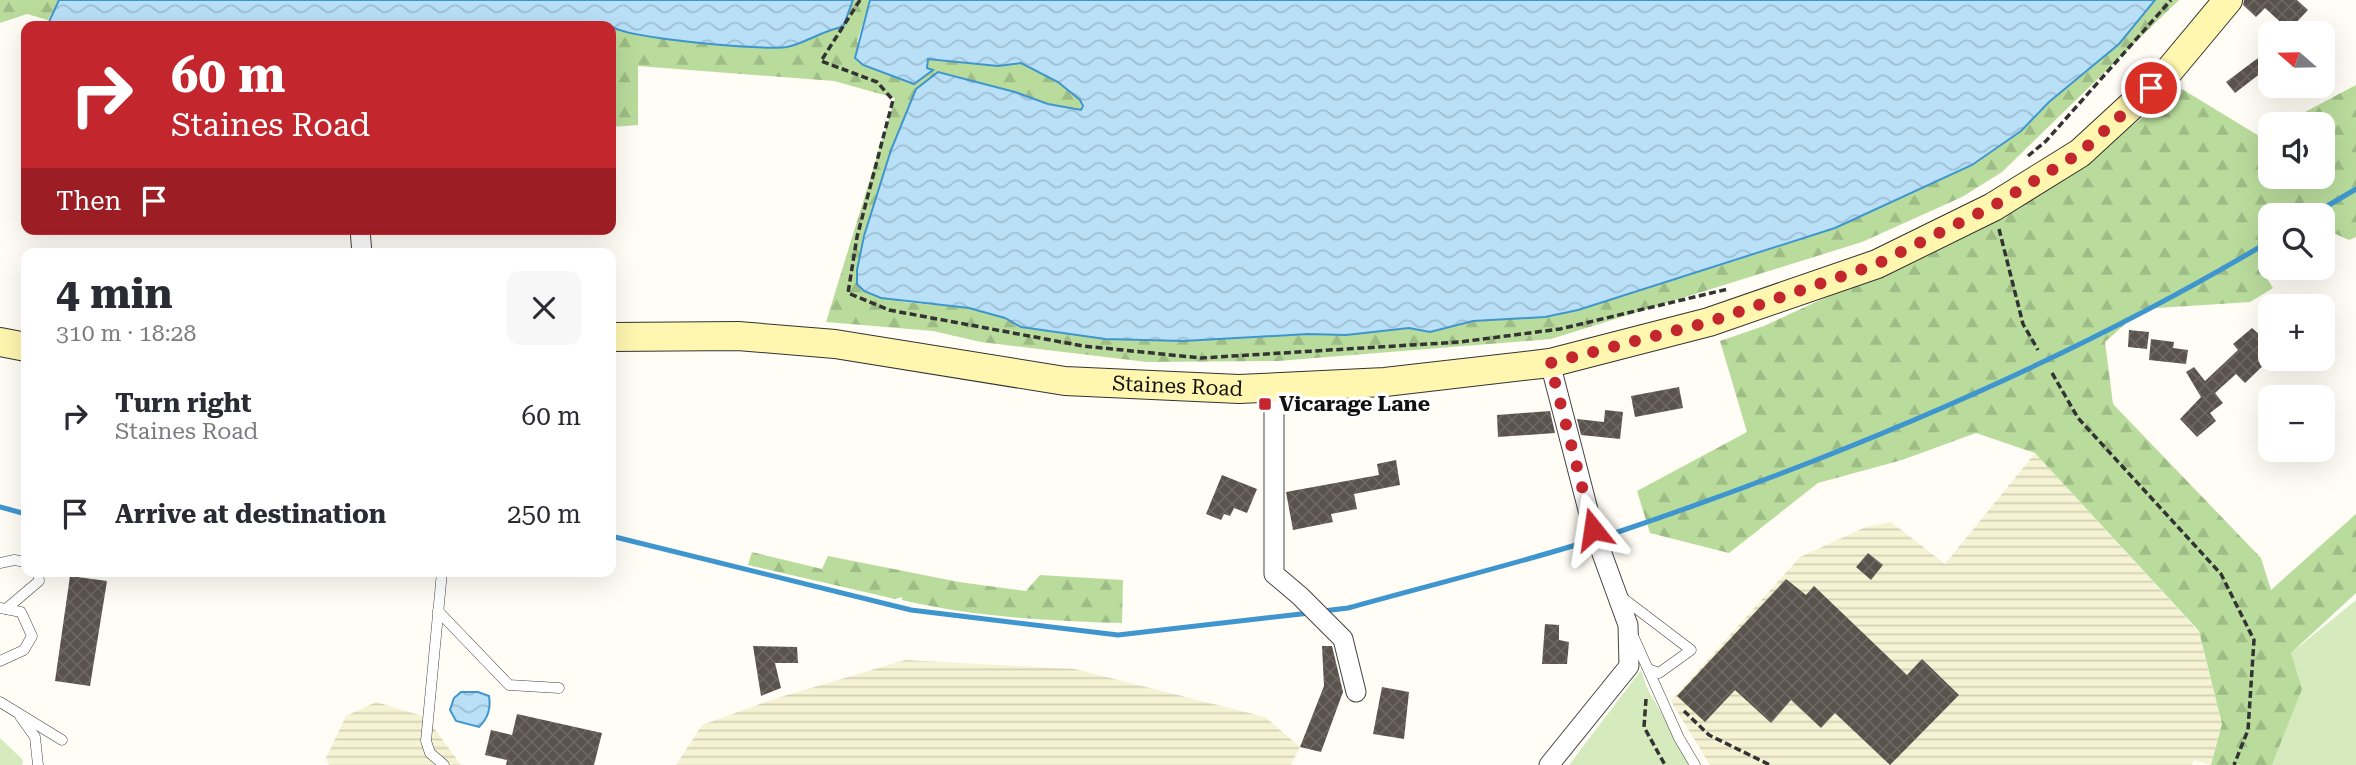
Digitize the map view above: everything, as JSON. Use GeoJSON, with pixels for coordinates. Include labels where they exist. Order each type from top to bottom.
{"type":"FeatureCollection","features":[{"type":"Feature","properties":{"kind":"main road","name":"Staines Road"},"geometry":{"type":"LineString","coordinates":[[616,337],[738,337],[835,344],[1065,381],[1239,389],[1385,382],[1499,366],[1550,363],[1709,322],[1877,264],[1993,206],[2080,153],[2168,72],[2228,0]]}},
{"type":"Feature","properties":{"kind":"main road"},"geometry":{"type":"LineString","coordinates":[[0,342],[21,346]]}},
{"type":"Feature","properties":{"kind":"street"},"geometry":{"type":"LineString","coordinates":[[1549,765],[1629,666],[1628,625],[1597,538],[1550,363]]}},
{"type":"Feature","properties":{"kind":"street"},"geometry":{"type":"LineString","coordinates":[[1273,387],[1274,574],[1343,639],[1356,692]]}},
{"type":"Feature","properties":{"kind":"lane"},"geometry":{"type":"LineString","coordinates":[[0,563],[21,561]]}},
{"type":"Feature","properties":{"kind":"lane"},"geometry":{"type":"LineString","coordinates":[[3,609],[39,581],[38,577]]}},
{"type":"Feature","properties":{"kind":"lane"},"geometry":{"type":"LineString","coordinates":[[441,577],[426,741],[430,753],[444,765]]}},
{"type":"Feature","properties":{"kind":"lane"},"geometry":{"type":"LineString","coordinates":[[1617,593],[1691,650],[1659,673],[1648,669]]}},
{"type":"Feature","properties":{"kind":"lane"},"geometry":{"type":"LineString","coordinates":[[0,661],[24,650],[32,636],[22,612],[3,609]]}},
{"type":"Feature","properties":{"kind":"lane"},"geometry":{"type":"LineString","coordinates":[[438,611],[509,685],[559,688]]}},
{"type":"Feature","properties":{"kind":"lane"},"geometry":{"type":"LineString","coordinates":[[1628,625],[1679,738],[1695,765]]}},
{"type":"Feature","properties":{"kind":"lane"},"geometry":{"type":"LineString","coordinates":[[0,702],[62,740]]}},
{"type":"Feature","properties":{"kind":"lane"},"geometry":{"type":"LineString","coordinates":[[18,713],[34,737],[38,765]]}},
{"type":"Feature","properties":{"kind":"path"},"geometry":{"type":"LineString","coordinates":[[860,0],[821,61],[877,82],[892,100],[857,237],[848,293],[889,310],[1083,346],[1201,358],[1460,342],[1560,329],[1737,287]]}},
{"type":"Feature","properties":{"kind":"path"},"geometry":{"type":"LineString","coordinates":[[2025,159],[2046,141],[2171,0]]}},
{"type":"Feature","properties":{"kind":"path"},"geometry":{"type":"LineString","coordinates":[[1993,206],[2024,324],[2038,350]]}},
{"type":"Feature","properties":{"kind":"path"},"geometry":{"type":"LineString","coordinates":[[2052,373],[2078,418],[2221,574],[2254,640],[2248,730],[2234,765]]}},
{"type":"Feature","properties":{"kind":"path"},"geometry":{"type":"LineString","coordinates":[[1648,669],[1644,727],[1665,765]]}},
{"type":"Feature","properties":{"kind":"path"},"geometry":{"type":"LineString","coordinates":[[1682,710],[1709,735],[1770,765]]}},
{"type":"Feature","properties":{"kind":"shaded area"},"geometry":{"type":"Polygon","coordinates":[[[2035,453],[2199,632],[2222,724],[2211,765],[2194,760],[2192,765],[1710,765],[1671,701],[1800,557],[1866,527],[1891,522],[1945,564],[2035,453]]]}},
{"type":"Feature","properties":{"kind":"shaded area"},"geometry":{"type":"Polygon","coordinates":[[[905,660],[1075,669],[1265,717],[1300,747],[1291,765],[676,765],[702,725],[774,699],[905,660]]]}},
{"type":"Feature","properties":{"kind":"shaded area"},"geometry":{"type":"Polygon","coordinates":[[[376,702],[426,717],[461,765],[329,765],[326,758],[346,716],[376,702]]]}},
{"type":"Feature","properties":{"kind":"green space"},"geometry":{"type":"Polygon","coordinates":[[[0,0],[59,0],[48,20],[27,14],[0,23],[0,0]]]}},
{"type":"Feature","properties":{"kind":"green space"},"geometry":{"type":"Polygon","coordinates":[[[853,0],[870,0],[857,42],[914,84],[932,70],[927,68],[928,59],[998,66],[1021,63],[1058,82],[1080,100],[1082,110],[1048,104],[1015,92],[938,72],[916,89],[891,150],[864,236],[857,284],[903,302],[969,308],[1005,318],[1021,327],[1105,339],[1183,341],[1308,334],[1346,335],[1409,328],[1430,332],[1473,321],[1545,317],[1722,265],[1835,228],[1972,165],[2021,131],[2049,102],[2119,44],[2155,0],[2179,0],[2002,172],[1962,197],[1862,242],[1551,339],[1278,361],[1147,362],[981,342],[933,331],[826,322],[895,98],[834,81],[638,66],[638,125],[616,127],[616,29],[643,36],[761,48],[843,27],[853,0]]]}},
{"type":"Feature","properties":{"kind":"green space"},"geometry":{"type":"Polygon","coordinates":[[[2356,85],[2356,237],[2349,240],[2335,234],[2335,203],[2258,203],[2258,280],[2268,280],[2273,288],[2258,294],[2258,297],[2250,302],[2142,309],[2105,342],[2113,404],[2261,558],[2271,590],[2356,514],[2356,593],[2291,653],[2302,689],[2272,765],[2211,765],[2222,724],[2199,631],[2035,453],[1976,433],[1902,460],[1818,483],[1729,553],[1650,533],[1637,491],[1747,432],[1720,341],[1764,326],[2019,208],[2182,89],[2258,135],[2258,189],[2335,189],[2335,112],[2305,112],[2356,85]]]}},
{"type":"Feature","properties":{"kind":"green space"},"geometry":{"type":"Polygon","coordinates":[[[752,552],[822,569],[828,556],[959,582],[1026,591],[1040,575],[1123,580],[1122,623],[1012,617],[929,606],[902,600],[902,597],[895,599],[748,565],[752,552]]]}},
{"type":"Feature","properties":{"kind":"green space"},"geometry":{"type":"Polygon","coordinates":[[[2356,600],[2356,765],[2272,765],[2296,703],[2291,653],[2356,600]]]}},
{"type":"Feature","properties":{"kind":"green space"},"geometry":{"type":"Polygon","coordinates":[[[1641,670],[1647,688],[1691,765],[1569,765],[1641,670]]]}},
{"type":"Feature","properties":{"kind":"green space"},"geometry":{"type":"Polygon","coordinates":[[[0,738],[23,760],[22,765],[0,765],[0,738]]]}},
{"type":"Feature","properties":{"kind":"water"},"geometry":{"type":"Polygon","coordinates":[[[59,0],[853,0],[843,27],[794,45],[773,48],[641,35],[616,28],[616,21],[49,21],[59,0]]]}},
{"type":"Feature","properties":{"kind":"water"},"geometry":{"type":"Polygon","coordinates":[[[870,0],[2155,0],[2119,44],[2049,102],[2021,131],[1972,165],[1835,228],[1578,310],[1545,317],[1473,321],[1430,332],[1409,328],[1346,335],[1308,334],[1183,341],[1105,339],[1021,327],[1005,318],[969,308],[881,298],[864,291],[857,284],[864,236],[891,150],[916,89],[938,72],[1015,92],[1048,104],[1081,110],[1083,106],[1080,100],[1058,82],[1021,63],[998,66],[928,59],[927,68],[933,70],[914,84],[863,65],[855,58],[870,0]]]}},
{"type":"Feature","properties":{"kind":"water"},"geometry":{"type":"Polygon","coordinates":[[[461,692],[478,692],[489,696],[488,713],[479,727],[456,721],[450,710],[454,698],[461,692]]]}},
{"type":"Feature","properties":{"kind":"building"},"geometry":{"type":"Polygon","coordinates":[[[2244,0],[2297,0],[2308,10],[2298,21],[2279,21],[2265,8],[2256,17],[2243,5],[2244,0]]]}},
{"type":"Feature","properties":{"kind":"building"},"geometry":{"type":"Polygon","coordinates":[[[2258,58],[2258,75],[2235,93],[2226,82],[2258,58]]]}},
{"type":"Feature","properties":{"kind":"building"},"geometry":{"type":"Polygon","coordinates":[[[2252,328],[2258,333],[2258,371],[2245,383],[2236,374],[2215,393],[2223,403],[2210,413],[2216,421],[2197,437],[2180,419],[2201,397],[2186,372],[2194,367],[2205,381],[2238,350],[2233,344],[2252,328]]]}},
{"type":"Feature","properties":{"kind":"building"},"geometry":{"type":"Polygon","coordinates":[[[2129,330],[2149,332],[2147,349],[2128,347],[2129,330]]]}},
{"type":"Feature","properties":{"kind":"building"},"geometry":{"type":"Polygon","coordinates":[[[2151,339],[2174,342],[2173,348],[2188,350],[2186,364],[2149,360],[2151,339]]]}},
{"type":"Feature","properties":{"kind":"building"},"geometry":{"type":"Polygon","coordinates":[[[1679,387],[1683,408],[1635,417],[1631,396],[1679,387]]]}},
{"type":"Feature","properties":{"kind":"building"},"geometry":{"type":"Polygon","coordinates":[[[1605,410],[1623,412],[1620,439],[1581,435],[1577,419],[1604,422],[1605,410]]]}},
{"type":"Feature","properties":{"kind":"building"},"geometry":{"type":"Polygon","coordinates":[[[1550,411],[1555,433],[1498,437],[1497,415],[1550,411]]]}},
{"type":"Feature","properties":{"kind":"building"},"geometry":{"type":"Polygon","coordinates":[[[1396,460],[1400,485],[1354,494],[1357,509],[1331,514],[1333,522],[1293,530],[1286,492],[1379,475],[1377,464],[1396,460]]]}},
{"type":"Feature","properties":{"kind":"building"},"geometry":{"type":"Polygon","coordinates":[[[1222,475],[1257,489],[1247,513],[1234,508],[1230,516],[1224,514],[1221,520],[1206,514],[1222,475]]]}},
{"type":"Feature","properties":{"kind":"building"},"geometry":{"type":"Polygon","coordinates":[[[1868,553],[1883,565],[1871,580],[1856,567],[1868,553]]]}},
{"type":"Feature","properties":{"kind":"building"},"geometry":{"type":"Polygon","coordinates":[[[70,577],[107,581],[90,686],[55,681],[70,577]]]}},
{"type":"Feature","properties":{"kind":"building"},"geometry":{"type":"Polygon","coordinates":[[[1786,579],[1806,595],[1814,586],[1907,675],[1922,659],[1959,695],[1890,765],[1835,713],[1821,728],[1791,700],[1771,723],[1735,690],[1705,722],[1677,696],[1786,579]]]}},
{"type":"Feature","properties":{"kind":"building"},"geometry":{"type":"Polygon","coordinates":[[[1545,624],[1559,625],[1559,640],[1569,642],[1567,664],[1542,664],[1545,624]]]}},
{"type":"Feature","properties":{"kind":"building"},"geometry":{"type":"Polygon","coordinates":[[[753,646],[797,647],[798,663],[775,663],[781,688],[761,696],[753,646]]]}},
{"type":"Feature","properties":{"kind":"building"},"geometry":{"type":"Polygon","coordinates":[[[1322,646],[1332,646],[1343,692],[1321,752],[1300,747],[1324,686],[1322,646]]]}},
{"type":"Feature","properties":{"kind":"building"},"geometry":{"type":"Polygon","coordinates":[[[1382,687],[1409,692],[1404,739],[1373,734],[1382,687]]]}},
{"type":"Feature","properties":{"kind":"building"},"geometry":{"type":"Polygon","coordinates":[[[517,714],[602,733],[594,765],[506,765],[507,760],[485,755],[491,730],[512,735],[517,714]]]}},
{"type":"Feature","properties":{"kind":"waterway"},"geometry":{"type":"LineString","coordinates":[[2332,203],[2356,189]]}},
{"type":"Feature","properties":{"kind":"waterway"},"geometry":{"type":"LineString","coordinates":[[1323,611],[1348,608],[1584,543],[1786,472],[1952,404],[2033,367],[2114,327],[2258,248]]}},
{"type":"Feature","properties":{"kind":"waterway"},"geometry":{"type":"LineString","coordinates":[[0,507],[21,513]]}},
{"type":"Feature","properties":{"kind":"waterway"},"geometry":{"type":"LineString","coordinates":[[616,537],[911,610],[1118,635],[1310,613]]}},
{"type":"Feature","properties":{"kind":"place","name":"Vicarage Lane"},"geometry":{"type":"Point","coordinates":[1265,404]}},
{"type":"Feature","properties":{"kind":"route"},"geometry":{"type":"LineString","coordinates":[[1593,529],[1550,363],[1637,343],[1709,322],[1877,264],[1993,206],[2080,153],[2151,88]]}}]}
